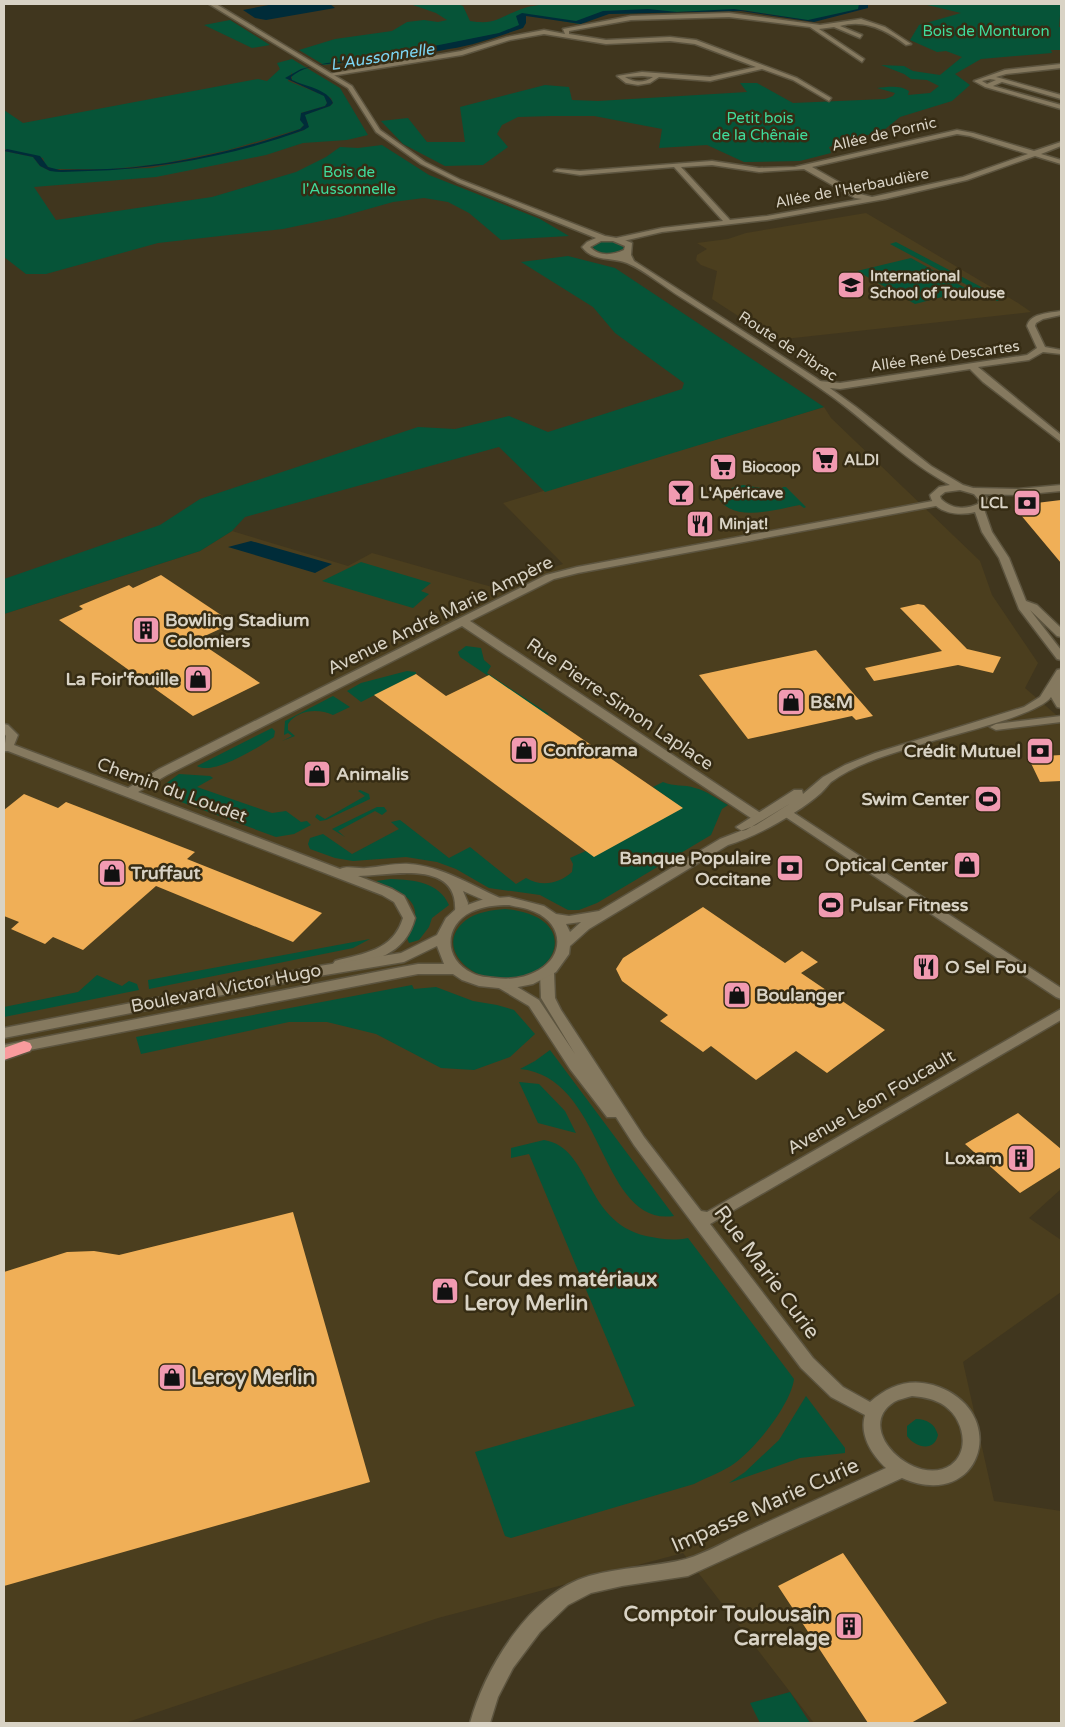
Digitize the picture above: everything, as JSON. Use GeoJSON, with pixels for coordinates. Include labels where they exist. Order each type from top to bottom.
{"type":"FeatureCollection","features":[{"type":"Feature","properties":{"kind":"highway"},"geometry":{"type":"LineString","coordinates":[[4,1054],[24,1048]]}},
{"type":"Feature","properties":{"kind":"street"},"geometry":{"type":"LineString","coordinates":[[212,4],[323,69],[350,87],[378,131],[423,163],[459,181],[539,212],[584,232],[605,239],[619,240],[628,248],[627,255],[631,262]]}},
{"type":"Feature","properties":{"kind":"street"},"geometry":{"type":"LineString","coordinates":[[331,74],[462,53],[508,38],[631,18],[729,15],[813,27],[836,26],[853,21],[863,21],[908,44]]}},
{"type":"Feature","properties":{"kind":"street"},"geometry":{"type":"LineString","coordinates":[[836,26],[860,36]]}},
{"type":"Feature","properties":{"kind":"street"},"geometry":{"type":"LineString","coordinates":[[813,27],[862,60]]}},
{"type":"Feature","properties":{"kind":"street"},"geometry":{"type":"LineString","coordinates":[[565,30],[584,39]]}},
{"type":"Feature","properties":{"kind":"street"},"geometry":{"type":"LineString","coordinates":[[544,32],[612,42],[687,41],[795,79],[829,99]]}},
{"type":"Feature","properties":{"kind":"street"},"geometry":{"type":"LineString","coordinates":[[1061,66],[1012,71],[977,80],[987,86],[1061,107]]}},
{"type":"Feature","properties":{"kind":"street"},"geometry":{"type":"LineString","coordinates":[[656,77],[649,81],[632,84],[626,82],[620,76],[635,74],[656,77],[710,79],[763,67]]}},
{"type":"Feature","properties":{"kind":"street"},"geometry":{"type":"LineString","coordinates":[[990,77],[1061,97]]}},
{"type":"Feature","properties":{"kind":"street"},"geometry":{"type":"LineString","coordinates":[[987,86],[1002,80]]}},
{"type":"Feature","properties":{"kind":"street","name":"Allée de Pornic"},"geometry":{"type":"LineString","coordinates":[[557,171],[580,173],[708,163],[759,170],[803,168],[957,132],[971,134],[1061,162]]}},
{"type":"Feature","properties":{"kind":"street","name":"Allée de l'Herbaudière"},"geometry":{"type":"LineString","coordinates":[[619,240],[662,230],[729,223],[874,200],[966,179],[1061,144]]}},
{"type":"Feature","properties":{"kind":"street"},"geometry":{"type":"LineString","coordinates":[[676,165],[729,223]]}},
{"type":"Feature","properties":{"kind":"street"},"geometry":{"type":"LineString","coordinates":[[803,168],[858,196],[874,200]]}},
{"type":"Feature","properties":{"kind":"street"},"geometry":{"type":"LineString","coordinates":[[803,168],[851,198],[853,200],[850,204]]}},
{"type":"Feature","properties":{"kind":"street"},"geometry":{"type":"LineString","coordinates":[[584,232],[589,237],[590,242],[605,239]]}},
{"type":"Feature","properties":{"kind":"street","name":"Allée de l'Herbaudière"},"geometry":{"type":"LineString","coordinates":[[612,256],[628,248],[642,235]]}},
{"type":"Feature","properties":{"kind":"street","name":"Route de Pibrac"},"geometry":{"type":"LineString","coordinates":[[590,242],[586,247],[589,252],[631,262],[819,384],[858,412],[922,465],[960,487]]}},
{"type":"Feature","properties":{"kind":"street","name":"Allée René Descartes"},"geometry":{"type":"LineString","coordinates":[[819,384],[840,386],[1026,358],[1037,354],[1042,349],[1031,323],[1038,318],[1061,313]]}},
{"type":"Feature","properties":{"kind":"street"},"geometry":{"type":"LineString","coordinates":[[1042,349],[1061,352]]}},
{"type":"Feature","properties":{"kind":"street"},"geometry":{"type":"LineString","coordinates":[[973,367],[986,380],[1061,439]]}},
{"type":"Feature","properties":{"kind":"street","name":"Route de Pibrac"},"geometry":{"type":"LineString","coordinates":[[922,465],[939,491]]}},
{"type":"Feature","properties":{"kind":"street"},"geometry":{"type":"LineString","coordinates":[[1061,488],[1018,492],[974,491],[960,487],[939,491],[935,498],[938,503],[954,510],[987,532],[1004,558],[1024,609],[1061,657]]}},
{"type":"Feature","properties":{"kind":"street"},"geometry":{"type":"LineString","coordinates":[[974,491],[982,496],[987,532]]}},
{"type":"Feature","properties":{"kind":"street"},"geometry":{"type":"LineString","coordinates":[[954,510],[968,511],[1018,492]]}},
{"type":"Feature","properties":{"kind":"street","name":"Avenue André Marie Ampère"},"geometry":{"type":"LineString","coordinates":[[127,794],[163,772],[550,577],[577,570],[938,503]]}},
{"type":"Feature","properties":{"kind":"street"},"geometry":{"type":"LineString","coordinates":[[1023,603],[1033,607],[1061,634]]}},
{"type":"Feature","properties":{"kind":"street","name":"Rue Pierre-Simon Laplace"},"geometry":{"type":"LineString","coordinates":[[462,621],[758,817]]}},
{"type":"Feature","properties":{"kind":"street"},"geometry":{"type":"LineString","coordinates":[[724,842],[729,835],[810,785],[818,785],[856,764],[932,738],[1028,709],[1044,699],[1061,672]]}},
{"type":"Feature","properties":{"kind":"street"},"geometry":{"type":"LineString","coordinates":[[1054,685],[1056,697],[1061,705]]}},
{"type":"Feature","properties":{"kind":"street"},"geometry":{"type":"LineString","coordinates":[[932,738],[1015,723],[1061,719]]}},
{"type":"Feature","properties":{"kind":"street"},"geometry":{"type":"LineString","coordinates":[[4,728],[12,735],[5,747]]}},
{"type":"Feature","properties":{"kind":"street","name":"Chemin du Loudet"},"geometry":{"type":"LineString","coordinates":[[5,747],[326,867],[387,892],[399,899],[409,918],[405,933],[384,950],[319,971]]}},
{"type":"Feature","properties":{"kind":"street"},"geometry":{"type":"LineString","coordinates":[[566,943],[563,930],[554,918],[546,911],[522,902],[495,901],[477,905],[461,912],[446,929],[442,938],[444,955],[456,970],[477,981],[504,985],[523,983],[547,973],[561,959],[566,943],[584,926],[724,842],[736,840],[785,811],[816,791],[818,785]]}},
{"type":"Feature","properties":{"kind":"street"},"geometry":{"type":"LineString","coordinates":[[785,811],[1061,994]]}},
{"type":"Feature","properties":{"kind":"street","name":"Chemin du Loudet"},"geometry":{"type":"LineString","coordinates":[[326,867],[351,872],[417,869],[449,880],[495,901]]}},
{"type":"Feature","properties":{"kind":"street"},"geometry":{"type":"LineString","coordinates":[[449,880],[459,892],[462,903],[461,912]]}},
{"type":"Feature","properties":{"kind":"street"},"geometry":{"type":"LineString","coordinates":[[554,918],[583,918],[610,911]]}},
{"type":"Feature","properties":{"kind":"street","name":"Boulevard Victor Hugo"},"geometry":{"type":"LineString","coordinates":[[4,1032],[319,971],[404,957],[442,938]]}},
{"type":"Feature","properties":{"kind":"street","name":"Boulevard Victor Hugo"},"geometry":{"type":"LineString","coordinates":[[4,1050],[24,1048],[418,969],[456,970]]}},
{"type":"Feature","properties":{"kind":"street","name":"Rue Marie Curie"},"geometry":{"type":"LineString","coordinates":[[547,973],[548,998],[555,1012],[639,1141],[807,1363],[830,1390],[854,1404],[874,1411]]}},
{"type":"Feature","properties":{"kind":"street","name":"Rue Marie Curie"},"geometry":{"type":"LineString","coordinates":[[504,985],[534,1003],[574,1065],[617,1118],[639,1141]]}},
{"type":"Feature","properties":{"kind":"street","name":"Avenue Léon Foucault"},"geometry":{"type":"LineString","coordinates":[[697,1217],[709,1218],[1061,1014]]}},
{"type":"Feature","properties":{"kind":"street"},"geometry":{"type":"LineString","coordinates":[[912,1389],[927,1390],[954,1404],[971,1427],[973,1440],[971,1453],[965,1463],[954,1472],[941,1477],[926,1478],[900,1470],[884,1458],[876,1447],[871,1423],[874,1411],[885,1398],[893,1393],[912,1389]]}},
{"type":"Feature","properties":{"kind":"street","name":"Impasse Marie Curie"},"geometry":{"type":"LineString","coordinates":[[480,1723],[489,1694],[506,1661],[533,1626],[561,1599],[588,1585],[622,1577],[688,1567],[900,1470]]}},
{"type":"Feature","properties":{"kind":"shaded area","name":"International School of Toulouse"},"geometry":{"type":"Polygon","coordinates":[[[866,213],[1031,312],[775,340],[712,299],[717,271],[701,265],[696,260],[697,255],[707,249],[697,243],[866,213]]]}},
{"type":"Feature","properties":{"kind":"shaded area"},"geometry":{"type":"Polygon","coordinates":[[[824,407],[831,418],[980,561],[992,595],[1038,663],[1025,688],[1061,719],[1061,1189],[1029,1218],[1061,1240],[1061,1292],[963,1362],[994,1501],[1061,1511],[1061,1723],[814,1723],[683,1553],[438,1618],[125,1723],[4,1723],[4,614],[200,551],[232,531],[348,566],[372,553],[499,589],[514,581],[563,564],[503,503],[824,407]]]}},
{"type":"Feature","properties":{"kind":"green space"},"geometry":{"type":"Polygon","coordinates":[[[410,4],[457,4],[463,6],[470,21],[485,22],[496,20],[526,8],[549,4],[865,4],[864,8],[811,21],[743,10],[604,14],[579,24],[524,14],[523,28],[460,44],[378,59],[324,65],[299,50],[335,39],[392,31],[407,22],[424,20],[438,22],[447,20],[436,13],[410,4]]]}},
{"type":"Feature","properties":{"kind":"green space","name":"Petit bois de la Chênaie"},"geometry":{"type":"Polygon","coordinates":[[[923,4],[1061,4],[1059,27],[1061,27],[1061,50],[1051,50],[1052,53],[981,59],[955,74],[970,85],[952,101],[900,117],[884,130],[829,147],[831,153],[800,161],[744,162],[707,145],[659,148],[662,129],[594,116],[551,116],[518,117],[502,125],[497,134],[508,147],[483,165],[445,166],[403,144],[381,121],[408,118],[427,142],[465,142],[460,107],[545,85],[569,87],[572,100],[598,101],[747,92],[740,83],[757,83],[793,103],[885,99],[893,96],[895,93],[877,88],[885,87],[905,89],[909,91],[908,95],[930,93],[939,86],[927,80],[911,79],[904,74],[881,65],[904,66],[913,71],[940,75],[962,57],[946,51],[937,52],[910,40],[919,25],[961,13],[923,4]]]}},
{"type":"Feature","properties":{"kind":"green space"},"geometry":{"type":"Polygon","coordinates":[[[230,20],[270,45],[252,48],[204,25],[230,20]]]}},
{"type":"Feature","properties":{"kind":"green space","name":"Bois de l'Aussonnelle"},"geometry":{"type":"Polygon","coordinates":[[[292,59],[340,88],[368,135],[347,140],[303,143],[266,155],[156,177],[34,187],[56,220],[212,197],[296,172],[326,157],[340,147],[358,148],[382,145],[429,175],[540,219],[569,236],[501,240],[469,213],[448,202],[424,198],[393,202],[340,217],[283,229],[158,243],[46,274],[26,274],[4,257],[4,151],[33,157],[40,166],[50,171],[152,168],[193,160],[296,133],[304,130],[308,123],[304,115],[330,106],[333,103],[331,98],[292,80],[292,72],[288,81],[325,96],[327,103],[325,106],[301,113],[304,125],[300,129],[228,150],[161,164],[112,169],[51,169],[45,164],[43,158],[4,149],[4,110],[23,123],[258,79],[267,81],[280,69],[277,63],[292,59]]]}},
{"type":"Feature","properties":{"kind":"green space"},"geometry":{"type":"Polygon","coordinates":[[[613,241],[619,243],[624,248],[621,251],[607,254],[598,252],[592,246],[599,242],[613,241]]]}},
{"type":"Feature","properties":{"kind":"green space"},"geometry":{"type":"Polygon","coordinates":[[[896,242],[1004,299],[997,301],[890,244],[896,242]]]}},
{"type":"Feature","properties":{"kind":"green space"},"geometry":{"type":"Polygon","coordinates":[[[568,256],[615,268],[824,407],[545,492],[499,447],[245,517],[232,531],[200,551],[4,614],[4,579],[160,525],[200,499],[418,427],[455,429],[509,416],[548,432],[682,389],[684,383],[615,333],[593,307],[521,262],[568,256]]]}},
{"type":"Feature","properties":{"kind":"green space"},"geometry":{"type":"Polygon","coordinates":[[[911,258],[969,290],[915,304],[857,271],[911,258]]]}},
{"type":"Feature","properties":{"kind":"green space"},"geometry":{"type":"Polygon","coordinates":[[[743,485],[779,491],[786,487],[806,507],[804,508],[800,505],[768,511],[735,511],[719,499],[724,490],[743,485]]]}},
{"type":"Feature","properties":{"kind":"green space"},"geometry":{"type":"Polygon","coordinates":[[[361,562],[431,583],[421,591],[429,594],[413,608],[322,581],[361,562]]]}},
{"type":"Feature","properties":{"kind":"green space"},"geometry":{"type":"Polygon","coordinates":[[[466,646],[481,648],[484,660],[491,666],[487,673],[549,714],[546,715],[460,657],[458,652],[466,646]]]}},
{"type":"Feature","properties":{"kind":"green space"},"geometry":{"type":"Polygon","coordinates":[[[407,671],[416,672],[416,674],[361,702],[347,691],[361,683],[407,671]]]}},
{"type":"Feature","properties":{"kind":"green space"},"geometry":{"type":"Polygon","coordinates":[[[333,696],[350,707],[333,715],[321,711],[302,713],[288,724],[288,730],[295,736],[282,741],[292,736],[288,733],[284,735],[285,721],[333,696]]]}},
{"type":"Feature","properties":{"kind":"green space"},"geometry":{"type":"Polygon","coordinates":[[[272,728],[275,731],[274,737],[236,759],[214,767],[204,768],[197,766],[272,728]]]}},
{"type":"Feature","properties":{"kind":"green space"},"geometry":{"type":"Polygon","coordinates":[[[179,774],[210,776],[213,778],[197,787],[272,813],[286,811],[301,822],[307,821],[311,825],[294,834],[276,837],[173,799],[163,791],[164,785],[179,774]]]}},
{"type":"Feature","properties":{"kind":"green space"},"geometry":{"type":"Polygon","coordinates":[[[663,782],[699,789],[728,805],[722,809],[711,835],[597,903],[579,910],[568,910],[540,895],[489,888],[456,869],[437,862],[406,857],[353,861],[335,858],[310,849],[308,844],[310,838],[323,834],[352,854],[399,829],[391,822],[400,820],[449,858],[470,847],[516,884],[526,878],[538,883],[556,882],[572,872],[573,864],[570,858],[682,808],[653,787],[663,782]]]}},
{"type":"Feature","properties":{"kind":"green space"},"geometry":{"type":"Polygon","coordinates":[[[358,791],[369,794],[370,799],[326,820],[320,821],[315,817],[317,814],[325,819],[365,796],[358,791]]]}},
{"type":"Feature","properties":{"kind":"green space"},"geometry":{"type":"Polygon","coordinates":[[[377,807],[384,807],[387,811],[382,815],[375,811],[338,831],[345,837],[332,829],[377,807]]]}},
{"type":"Feature","properties":{"kind":"green space"},"geometry":{"type":"Polygon","coordinates":[[[391,879],[408,880],[432,887],[445,897],[449,905],[432,918],[429,927],[419,940],[409,943],[407,938],[413,926],[415,916],[411,901],[376,881],[391,879]]]}},
{"type":"Feature","properties":{"kind":"green space"},"geometry":{"type":"Polygon","coordinates":[[[505,909],[531,915],[547,925],[554,938],[553,952],[545,964],[530,974],[511,979],[478,974],[469,969],[456,954],[454,937],[458,929],[470,917],[485,912],[505,909]]]}},
{"type":"Feature","properties":{"kind":"green space"},"geometry":{"type":"Polygon","coordinates":[[[370,939],[353,948],[149,989],[148,980],[370,939]]]}},
{"type":"Feature","properties":{"kind":"green space"},"geometry":{"type":"Polygon","coordinates":[[[97,975],[122,986],[129,981],[137,984],[139,990],[4,1017],[4,1007],[78,992],[97,975]]]}},
{"type":"Feature","properties":{"kind":"green space"},"geometry":{"type":"Polygon","coordinates":[[[412,985],[414,989],[436,987],[473,1001],[514,1010],[535,1034],[510,1057],[474,1070],[441,1068],[376,1034],[327,1022],[289,1022],[141,1054],[136,1037],[412,985]]]}},
{"type":"Feature","properties":{"kind":"green space"},"geometry":{"type":"Polygon","coordinates":[[[550,1050],[674,1216],[649,1213],[630,1199],[615,1176],[587,1122],[570,1097],[548,1078],[520,1069],[550,1050]]]}},
{"type":"Feature","properties":{"kind":"green space"},"geometry":{"type":"Polygon","coordinates":[[[519,1082],[539,1084],[565,1111],[576,1133],[538,1123],[519,1082]]]}},
{"type":"Feature","properties":{"kind":"green space"},"geometry":{"type":"Polygon","coordinates":[[[544,1140],[560,1146],[571,1156],[610,1216],[625,1228],[656,1238],[688,1238],[794,1379],[780,1413],[771,1425],[753,1447],[725,1469],[694,1484],[511,1538],[505,1536],[475,1452],[635,1406],[529,1154],[511,1158],[511,1148],[544,1140]]]}},
{"type":"Feature","properties":{"kind":"green space"},"geometry":{"type":"Polygon","coordinates":[[[806,1396],[845,1448],[845,1453],[800,1458],[729,1483],[745,1472],[779,1440],[806,1396]]]}},
{"type":"Feature","properties":{"kind":"green space"},"geometry":{"type":"Polygon","coordinates":[[[916,1419],[927,1421],[933,1425],[938,1435],[933,1444],[929,1446],[919,1445],[907,1436],[907,1426],[916,1419]]]}},
{"type":"Feature","properties":{"kind":"green space"},"geometry":{"type":"Polygon","coordinates":[[[790,1692],[810,1723],[760,1723],[750,1703],[790,1692]]]}},
{"type":"Feature","properties":{"kind":"water"},"geometry":{"type":"Polygon","coordinates":[[[274,4],[330,4],[335,8],[266,20],[255,18],[243,10],[274,4]]]}},
{"type":"Feature","properties":{"kind":"water"},"geometry":{"type":"Polygon","coordinates":[[[859,4],[868,4],[868,8],[814,22],[741,11],[609,14],[581,24],[526,16],[526,23],[523,28],[468,45],[377,61],[332,63],[300,71],[291,77],[292,80],[321,91],[333,103],[330,106],[305,115],[309,127],[304,130],[252,147],[171,164],[116,170],[64,172],[50,171],[40,166],[33,157],[4,151],[7,149],[40,156],[48,167],[60,170],[136,167],[178,161],[240,148],[300,129],[304,125],[300,120],[301,113],[325,106],[327,103],[324,96],[285,78],[301,69],[327,63],[369,59],[499,33],[519,25],[516,16],[522,13],[576,21],[603,11],[648,9],[677,12],[734,9],[808,20],[858,9],[859,4]]]}},
{"type":"Feature","properties":{"kind":"water"},"geometry":{"type":"Polygon","coordinates":[[[251,541],[332,564],[315,573],[228,547],[251,541]]]}},
{"type":"Feature","properties":{"kind":"building"},"geometry":{"type":"Polygon","coordinates":[[[1061,500],[1061,563],[1020,514],[1035,512],[1028,504],[1061,500]]]}},
{"type":"Feature","properties":{"kind":"building","name":"Bowling Stadium Colomiers"},"geometry":{"type":"Polygon","coordinates":[[[161,575],[233,623],[196,640],[260,683],[193,716],[59,620],[83,609],[79,606],[129,585],[133,588],[161,575]]]}},
{"type":"Feature","properties":{"kind":"building"},"geometry":{"type":"Polygon","coordinates":[[[918,604],[924,605],[967,649],[1001,657],[993,673],[958,665],[874,681],[865,668],[942,651],[900,608],[918,604]]]}},
{"type":"Feature","properties":{"kind":"building","name":"B&M"},"geometry":{"type":"Polygon","coordinates":[[[816,650],[873,716],[856,720],[852,716],[748,739],[699,675],[816,650]]]}},
{"type":"Feature","properties":{"kind":"building","name":"Conforama"},"geometry":{"type":"Polygon","coordinates":[[[416,674],[446,696],[489,675],[683,808],[594,857],[374,695],[416,674]]]}},
{"type":"Feature","properties":{"kind":"building"},"geometry":{"type":"Polygon","coordinates":[[[1061,755],[1061,781],[1040,782],[1028,757],[1061,755]]]}},
{"type":"Feature","properties":{"kind":"building","name":"Truffaut"},"geometry":{"type":"Polygon","coordinates":[[[24,794],[58,808],[66,802],[195,852],[187,859],[322,913],[293,942],[156,886],[83,950],[53,937],[45,944],[11,929],[19,922],[4,916],[4,810],[24,794]]]}},
{"type":"Feature","properties":{"kind":"building","name":"Boulanger"},"geometry":{"type":"Polygon","coordinates":[[[703,907],[785,963],[802,951],[818,962],[801,973],[885,1030],[827,1073],[796,1051],[756,1080],[711,1046],[703,1052],[660,1021],[668,1015],[622,981],[616,969],[623,958],[703,907]]]}},
{"type":"Feature","properties":{"kind":"building","name":"Loxam"},"geometry":{"type":"Polygon","coordinates":[[[1018,1113],[1061,1149],[1061,1167],[1020,1193],[965,1144],[1018,1113]]]}},
{"type":"Feature","properties":{"kind":"building","name":"Leroy Merlin"},"geometry":{"type":"Polygon","coordinates":[[[293,1212],[370,1482],[4,1586],[4,1272],[67,1252],[94,1251],[119,1255],[293,1212]]]}},
{"type":"Feature","properties":{"kind":"building","name":"Comptoir Toulousain Carrelage"},"geometry":{"type":"Polygon","coordinates":[[[843,1553],[947,1703],[911,1723],[868,1723],[778,1586],[843,1553]]]}},
{"type":"Feature","properties":{"kind":"place","name":"International School of Toulouse"},"geometry":{"type":"Point","coordinates":[851,285]}},
{"type":"Feature","properties":{"kind":"place","name":"ALDI"},"geometry":{"type":"Point","coordinates":[825,460]}},
{"type":"Feature","properties":{"kind":"place","name":"Biocoop"},"geometry":{"type":"Point","coordinates":[723,467]}},
{"type":"Feature","properties":{"kind":"place","name":"L'Apéricave"},"geometry":{"type":"Point","coordinates":[681,493]}},
{"type":"Feature","properties":{"kind":"place","name":"LCL"},"geometry":{"type":"Point","coordinates":[1027,503]}},
{"type":"Feature","properties":{"kind":"place","name":"Minjat!"},"geometry":{"type":"Point","coordinates":[700,524]}},
{"type":"Feature","properties":{"kind":"place","name":"Bowling Stadium Colomiers"},"geometry":{"type":"Point","coordinates":[146,630]}},
{"type":"Feature","properties":{"kind":"place","name":"La Foir'fouille"},"geometry":{"type":"Point","coordinates":[198,679]}},
{"type":"Feature","properties":{"kind":"place","name":"B&M"},"geometry":{"type":"Point","coordinates":[791,702]}},
{"type":"Feature","properties":{"kind":"place","name":"Conforama"},"geometry":{"type":"Point","coordinates":[524,750]}},
{"type":"Feature","properties":{"kind":"place","name":"Crédit Mutuel"},"geometry":{"type":"Point","coordinates":[1040,751]}},
{"type":"Feature","properties":{"kind":"place","name":"Animalis"},"geometry":{"type":"Point","coordinates":[317,774]}},
{"type":"Feature","properties":{"kind":"place","name":"Swim Center"},"geometry":{"type":"Point","coordinates":[988,799]}},
{"type":"Feature","properties":{"kind":"place","name":"Optical Center"},"geometry":{"type":"Point","coordinates":[967,865]}},
{"type":"Feature","properties":{"kind":"place","name":"Banque Populaire Occitane"},"geometry":{"type":"Point","coordinates":[790,868]}},
{"type":"Feature","properties":{"kind":"place","name":"Truffaut"},"geometry":{"type":"Point","coordinates":[112,873]}},
{"type":"Feature","properties":{"kind":"place","name":"Pulsar Fitness"},"geometry":{"type":"Point","coordinates":[831,905]}},
{"type":"Feature","properties":{"kind":"place","name":"O Sel Fou"},"geometry":{"type":"Point","coordinates":[926,967]}},
{"type":"Feature","properties":{"kind":"place","name":"Boulanger"},"geometry":{"type":"Point","coordinates":[737,995]}},
{"type":"Feature","properties":{"kind":"place","name":"Loxam"},"geometry":{"type":"Point","coordinates":[1021,1158]}},
{"type":"Feature","properties":{"kind":"place","name":"Cour des matériaux Leroy Merlin"},"geometry":{"type":"Point","coordinates":[445,1291]}},
{"type":"Feature","properties":{"kind":"place","name":"Leroy Merlin"},"geometry":{"type":"Point","coordinates":[172,1377]}},
{"type":"Feature","properties":{"kind":"place","name":"Comptoir Toulousain Carrelage"},"geometry":{"type":"Point","coordinates":[849,1626]}},
{"type":"Feature","properties":{"kind":"park label","name":"Bois de Monturon"},"geometry":{"type":"Point","coordinates":[986,31]}},
{"type":"Feature","properties":{"kind":"water label","name":"L'Aussonnelle"},"geometry":{"type":"Point","coordinates":[382,56]}}]}
